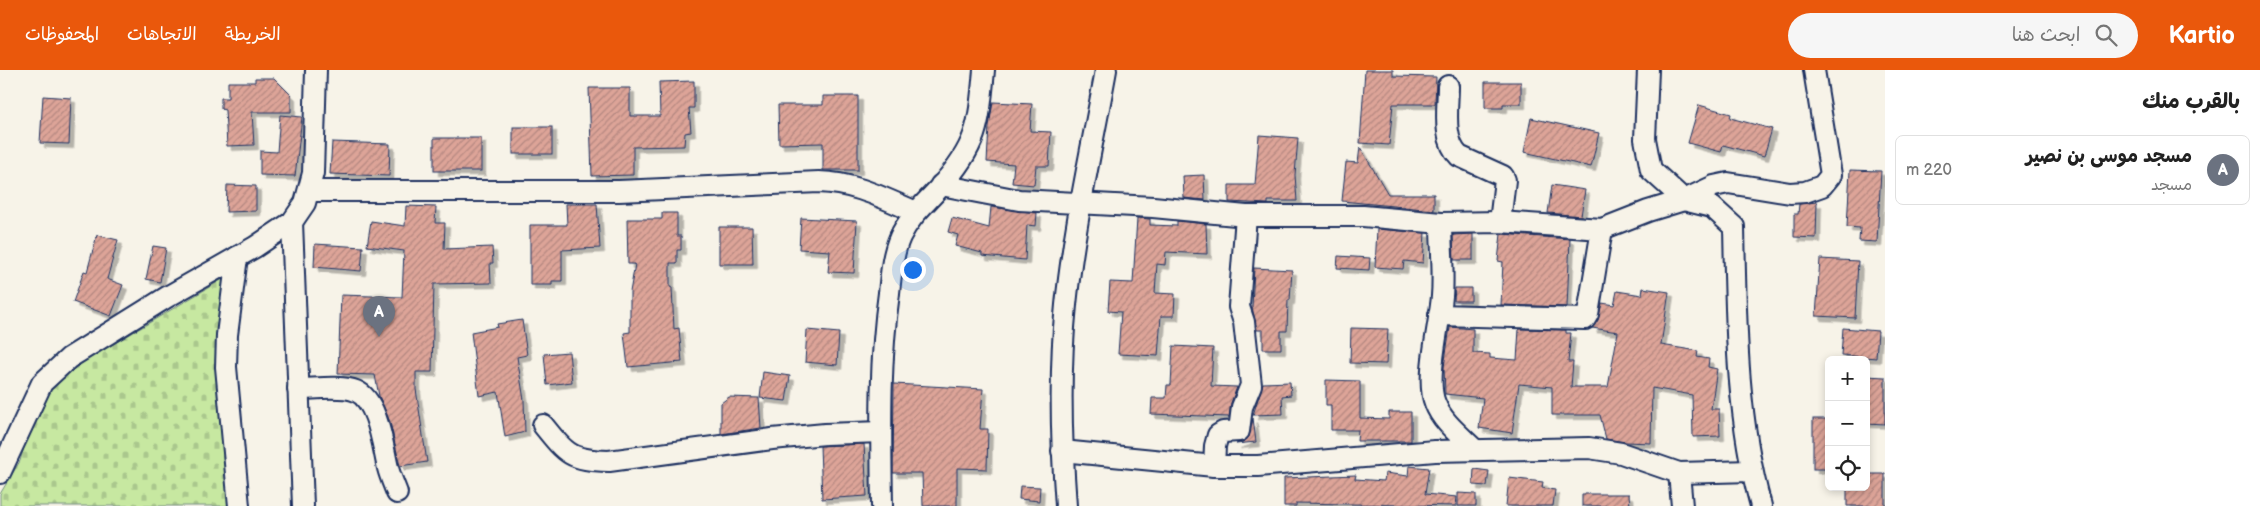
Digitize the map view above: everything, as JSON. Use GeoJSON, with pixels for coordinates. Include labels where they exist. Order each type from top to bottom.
{"type":"FeatureCollection","features":[{"type":"Feature","properties":{"kind":"street"},"geometry":{"type":"LineString","coordinates":[[0,472],[33,399],[51,373],[68,358],[292,222],[305,203],[309,191],[315,153],[316,70]]}},
{"type":"Feature","properties":{"kind":"street"},"geometry":{"type":"LineString","coordinates":[[882,506],[883,348],[893,261],[899,239],[916,212],[942,185],[961,160],[977,129],[984,70]]}},
{"type":"Feature","properties":{"kind":"street"},"geometry":{"type":"LineString","coordinates":[[1066,506],[1062,451],[1061,366],[1066,306],[1074,243],[1106,70]]}},
{"type":"Feature","properties":{"kind":"street"},"geometry":{"type":"LineString","coordinates":[[1648,70],[1644,140],[1651,170],[1684,200],[1712,208],[1734,227],[1738,366],[1751,471],[1761,506]]}},
{"type":"Feature","properties":{"kind":"street"},"geometry":{"type":"LineString","coordinates":[[942,185],[1019,200],[1083,202],[1246,216],[1363,216],[1441,223],[1500,222],[1602,229],[1648,211],[1684,200],[1714,186],[1728,183],[1790,193],[1815,190],[1822,186],[1831,174],[1814,70]]}},
{"type":"Feature","properties":{"kind":"street"},"geometry":{"type":"LineString","coordinates":[[1448,86],[1449,140],[1454,152],[1503,176],[1505,180],[1500,222]]}},
{"type":"Feature","properties":{"kind":"street"},"geometry":{"type":"LineString","coordinates":[[309,191],[620,191],[833,182],[868,190],[916,212]]}},
{"type":"Feature","properties":{"kind":"street"},"geometry":{"type":"LineString","coordinates":[[1214,466],[1218,435],[1223,432],[1239,431],[1242,407],[1251,385],[1244,322],[1239,306],[1246,216]]}},
{"type":"Feature","properties":{"kind":"street"},"geometry":{"type":"LineString","coordinates":[[292,222],[303,506]]}},
{"type":"Feature","properties":{"kind":"street"},"geometry":{"type":"LineString","coordinates":[[1441,223],[1442,296],[1433,374],[1435,403],[1444,419],[1475,450]]}},
{"type":"Feature","properties":{"kind":"street"},"geometry":{"type":"LineString","coordinates":[[1439,315],[1585,319],[1588,314],[1602,229]]}},
{"type":"Feature","properties":{"kind":"street"},"geometry":{"type":"LineString","coordinates":[[237,257],[227,335],[226,367],[239,506]]}},
{"type":"Feature","properties":{"kind":"street"},"geometry":{"type":"LineString","coordinates":[[298,389],[336,388],[356,391],[366,398],[376,416],[388,470],[397,493]]}},
{"type":"Feature","properties":{"kind":"street"},"geometry":{"type":"LineString","coordinates":[[543,425],[561,448],[583,460],[650,457],[772,439],[825,434],[881,432]]}},
{"type":"Feature","properties":{"kind":"street"},"geometry":{"type":"LineString","coordinates":[[1062,451],[1214,466],[1293,464],[1398,453],[1475,450],[1607,450],[1680,473],[1751,471]]}},
{"type":"Feature","properties":{"kind":"street"},"geometry":{"type":"LineString","coordinates":[[1680,473],[1682,506]]}},
{"type":"Feature","properties":{"kind":"green space"},"geometry":{"type":"Polygon","coordinates":[[[228,276],[238,506],[0,506],[0,494],[20,461],[36,406],[58,376],[75,363],[105,349],[228,276]]]}},
{"type":"Feature","properties":{"kind":"building"},"geometry":{"type":"Polygon","coordinates":[[[1365,70],[1393,70],[1393,76],[1436,77],[1435,104],[1393,104],[1389,145],[1360,143],[1365,70]]]}},
{"type":"Feature","properties":{"kind":"building"},"geometry":{"type":"Polygon","coordinates":[[[255,78],[274,78],[291,95],[291,112],[252,112],[254,145],[227,146],[225,110],[221,109],[221,98],[228,98],[228,82],[255,82],[255,78]]]}},
{"type":"Feature","properties":{"kind":"building"},"geometry":{"type":"Polygon","coordinates":[[[694,81],[694,108],[689,108],[691,132],[685,133],[684,146],[633,147],[633,175],[592,176],[589,88],[630,88],[630,116],[660,116],[659,82],[694,81]]]}},
{"type":"Feature","properties":{"kind":"building"},"geometry":{"type":"Polygon","coordinates":[[[1485,82],[1521,82],[1521,104],[1503,104],[1503,108],[1485,108],[1485,82]]]}},
{"type":"Feature","properties":{"kind":"building"},"geometry":{"type":"Polygon","coordinates":[[[43,96],[71,98],[69,144],[40,143],[43,96]]]}},
{"type":"Feature","properties":{"kind":"building"},"geometry":{"type":"Polygon","coordinates":[[[823,96],[858,96],[858,170],[823,170],[823,143],[779,144],[778,105],[823,105],[823,96]]]}},
{"type":"Feature","properties":{"kind":"building"},"geometry":{"type":"Polygon","coordinates":[[[993,102],[1032,104],[1030,131],[1051,132],[1049,166],[1036,166],[1034,185],[1012,183],[1014,164],[987,162],[989,126],[993,102]]]}},
{"type":"Feature","properties":{"kind":"building"},"geometry":{"type":"Polygon","coordinates":[[[1699,105],[1731,114],[1730,118],[1772,129],[1764,156],[1723,145],[1721,152],[1688,143],[1699,105]]]}},
{"type":"Feature","properties":{"kind":"building"},"geometry":{"type":"Polygon","coordinates":[[[280,115],[302,117],[295,176],[260,175],[260,151],[277,152],[280,115]]]}},
{"type":"Feature","properties":{"kind":"building"},"geometry":{"type":"Polygon","coordinates":[[[1531,118],[1599,133],[1591,167],[1524,152],[1531,118]]]}},
{"type":"Feature","properties":{"kind":"building"},"geometry":{"type":"Polygon","coordinates":[[[513,127],[552,127],[552,154],[513,154],[513,127]]]}},
{"type":"Feature","properties":{"kind":"building"},"geometry":{"type":"Polygon","coordinates":[[[1259,135],[1298,138],[1295,175],[1297,201],[1268,201],[1268,204],[1229,202],[1229,185],[1255,185],[1259,135]]]}},
{"type":"Feature","properties":{"kind":"building"},"geometry":{"type":"Polygon","coordinates":[[[434,138],[481,138],[481,171],[434,171],[434,138]]]}},
{"type":"Feature","properties":{"kind":"building"},"geometry":{"type":"Polygon","coordinates":[[[332,142],[390,144],[389,176],[330,174],[332,142]]]}},
{"type":"Feature","properties":{"kind":"building"},"geometry":{"type":"Polygon","coordinates":[[[1360,147],[1388,194],[1434,194],[1434,210],[1342,201],[1346,162],[1358,163],[1360,147]]]}},
{"type":"Feature","properties":{"kind":"building"},"geometry":{"type":"Polygon","coordinates":[[[1850,170],[1881,171],[1877,242],[1859,241],[1860,228],[1847,227],[1850,170]]]}},
{"type":"Feature","properties":{"kind":"building"},"geometry":{"type":"Polygon","coordinates":[[[1204,175],[1205,200],[1184,198],[1183,176],[1204,175]]]}},
{"type":"Feature","properties":{"kind":"building"},"geometry":{"type":"Polygon","coordinates":[[[227,185],[256,186],[256,211],[226,212],[227,185]]]}},
{"type":"Feature","properties":{"kind":"building"},"geometry":{"type":"Polygon","coordinates":[[[1552,185],[1585,190],[1581,216],[1548,213],[1552,185]]]}},
{"type":"Feature","properties":{"kind":"building"},"geometry":{"type":"Polygon","coordinates":[[[1817,202],[1816,238],[1794,237],[1794,214],[1798,214],[1799,204],[1817,202]]]}},
{"type":"Feature","properties":{"kind":"building"},"geometry":{"type":"Polygon","coordinates":[[[566,204],[597,204],[600,248],[562,250],[562,281],[552,281],[552,285],[530,285],[530,225],[567,225],[566,204]]]}},
{"type":"Feature","properties":{"kind":"building"},"geometry":{"type":"Polygon","coordinates":[[[406,206],[436,207],[435,223],[445,223],[444,249],[492,247],[493,263],[490,263],[491,283],[434,284],[432,372],[416,372],[416,389],[427,462],[400,466],[390,422],[379,396],[375,375],[338,374],[341,295],[402,297],[404,251],[367,246],[371,221],[405,226],[406,206]]]}},
{"type":"Feature","properties":{"kind":"building"},"geometry":{"type":"Polygon","coordinates":[[[991,207],[1037,213],[1036,226],[1027,225],[1025,260],[982,256],[982,253],[955,246],[958,235],[948,232],[952,218],[989,228],[991,207]]]}},
{"type":"Feature","properties":{"kind":"building"},"geometry":{"type":"Polygon","coordinates":[[[662,213],[677,213],[677,236],[681,236],[681,250],[677,250],[677,263],[670,263],[670,287],[672,288],[674,329],[679,328],[682,362],[628,367],[624,333],[630,332],[630,292],[635,264],[628,264],[627,219],[662,219],[662,213]]]}},
{"type":"Feature","properties":{"kind":"building"},"geometry":{"type":"Polygon","coordinates":[[[801,218],[857,221],[854,273],[828,272],[830,251],[799,249],[801,218]]]}},
{"type":"Feature","properties":{"kind":"building"},"geometry":{"type":"Polygon","coordinates":[[[1137,218],[1150,219],[1150,225],[1177,226],[1177,221],[1206,224],[1207,254],[1166,252],[1165,265],[1157,264],[1155,293],[1175,294],[1174,316],[1161,316],[1158,356],[1118,354],[1121,312],[1108,311],[1110,282],[1133,283],[1137,218]]]}},
{"type":"Feature","properties":{"kind":"building"},"geometry":{"type":"Polygon","coordinates":[[[719,227],[752,227],[753,264],[719,264],[719,227]]]}},
{"type":"Feature","properties":{"kind":"building"},"geometry":{"type":"Polygon","coordinates":[[[1377,229],[1425,233],[1423,263],[1404,261],[1403,269],[1375,267],[1377,229]]]}},
{"type":"Feature","properties":{"kind":"building"},"geometry":{"type":"Polygon","coordinates":[[[1473,234],[1473,260],[1454,260],[1453,235],[1473,234]]]}},
{"type":"Feature","properties":{"kind":"building"},"geometry":{"type":"Polygon","coordinates":[[[1501,234],[1570,239],[1567,307],[1501,305],[1503,262],[1498,261],[1501,234]]]}},
{"type":"Feature","properties":{"kind":"building"},"geometry":{"type":"Polygon","coordinates":[[[97,235],[118,240],[107,279],[123,285],[111,316],[73,302],[84,271],[87,272],[97,235]]]}},
{"type":"Feature","properties":{"kind":"building"},"geometry":{"type":"Polygon","coordinates":[[[315,244],[363,247],[361,271],[314,267],[315,244]]]}},
{"type":"Feature","properties":{"kind":"building"},"geometry":{"type":"Polygon","coordinates":[[[153,246],[166,248],[160,282],[146,279],[153,246]]]}},
{"type":"Feature","properties":{"kind":"building"},"geometry":{"type":"Polygon","coordinates":[[[1338,256],[1370,258],[1369,270],[1337,268],[1338,256]]]}},
{"type":"Feature","properties":{"kind":"building"},"geometry":{"type":"Polygon","coordinates":[[[1820,259],[1858,261],[1855,318],[1816,316],[1820,259]]]}},
{"type":"Feature","properties":{"kind":"building"},"geometry":{"type":"Polygon","coordinates":[[[1254,268],[1292,270],[1290,300],[1288,300],[1287,331],[1281,331],[1281,349],[1263,349],[1263,330],[1257,330],[1252,307],[1254,268]]]}},
{"type":"Feature","properties":{"kind":"building"},"geometry":{"type":"Polygon","coordinates":[[[1455,288],[1471,288],[1471,301],[1454,301],[1455,288]]]}},
{"type":"Feature","properties":{"kind":"building"},"geometry":{"type":"Polygon","coordinates":[[[1643,288],[1669,292],[1661,345],[1698,351],[1697,357],[1709,359],[1708,367],[1717,369],[1711,409],[1719,409],[1720,436],[1693,437],[1692,395],[1652,388],[1651,443],[1606,439],[1600,415],[1552,415],[1552,387],[1519,384],[1512,433],[1479,428],[1483,398],[1445,394],[1444,367],[1450,327],[1473,329],[1473,353],[1490,354],[1490,358],[1517,360],[1519,329],[1566,330],[1566,333],[1571,333],[1568,362],[1573,362],[1571,387],[1608,387],[1618,332],[1592,328],[1598,320],[1602,303],[1614,305],[1617,291],[1642,295],[1643,288]]]}},
{"type":"Feature","properties":{"kind":"building"},"geometry":{"type":"Polygon","coordinates":[[[522,320],[527,355],[517,357],[524,400],[525,432],[505,437],[498,392],[479,396],[471,332],[498,327],[497,324],[522,320]]]}},
{"type":"Feature","properties":{"kind":"building"},"geometry":{"type":"Polygon","coordinates":[[[1351,328],[1388,329],[1386,364],[1350,363],[1351,328]]]}},
{"type":"Feature","properties":{"kind":"building"},"geometry":{"type":"Polygon","coordinates":[[[1843,328],[1878,331],[1876,358],[1841,355],[1843,328]]]}},
{"type":"Feature","properties":{"kind":"building"},"geometry":{"type":"Polygon","coordinates":[[[807,330],[839,333],[837,365],[805,362],[807,330]]]}},
{"type":"Feature","properties":{"kind":"building"},"geometry":{"type":"Polygon","coordinates":[[[1173,346],[1213,348],[1211,386],[1237,387],[1231,403],[1229,417],[1151,414],[1152,398],[1166,398],[1167,385],[1171,385],[1173,346]]]}},
{"type":"Feature","properties":{"kind":"building"},"geometry":{"type":"Polygon","coordinates":[[[569,352],[572,382],[547,385],[544,354],[569,352]]]}},
{"type":"Feature","properties":{"kind":"building"},"geometry":{"type":"Polygon","coordinates":[[[763,372],[790,376],[786,401],[760,398],[763,372]]]}},
{"type":"Feature","properties":{"kind":"building"},"geometry":{"type":"Polygon","coordinates":[[[1870,376],[1885,377],[1885,424],[1870,423],[1870,376]]]}},
{"type":"Feature","properties":{"kind":"building"},"geometry":{"type":"Polygon","coordinates":[[[1326,380],[1360,381],[1360,418],[1389,419],[1389,412],[1411,412],[1411,441],[1357,441],[1358,430],[1331,430],[1331,405],[1326,405],[1326,380]]]}},
{"type":"Feature","properties":{"kind":"building"},"geometry":{"type":"Polygon","coordinates":[[[1290,382],[1291,395],[1282,396],[1283,414],[1253,415],[1263,383],[1290,382]]]}},
{"type":"Feature","properties":{"kind":"building"},"geometry":{"type":"Polygon","coordinates":[[[894,384],[983,389],[980,429],[988,429],[987,469],[957,468],[957,506],[923,506],[922,473],[893,473],[894,384]]]}},
{"type":"Feature","properties":{"kind":"building"},"geometry":{"type":"Polygon","coordinates":[[[729,397],[759,398],[761,428],[721,434],[721,403],[729,397]]]}},
{"type":"Feature","properties":{"kind":"building"},"geometry":{"type":"Polygon","coordinates":[[[1253,418],[1256,442],[1236,444],[1245,441],[1249,437],[1253,418]]]}},
{"type":"Feature","properties":{"kind":"building"},"geometry":{"type":"Polygon","coordinates":[[[1813,419],[1825,419],[1825,469],[1813,469],[1813,419]]]}},
{"type":"Feature","properties":{"kind":"building"},"geometry":{"type":"Polygon","coordinates":[[[864,444],[867,496],[822,499],[820,446],[864,444]]]}},
{"type":"Feature","properties":{"kind":"building"},"geometry":{"type":"Polygon","coordinates":[[[1409,466],[1429,468],[1425,494],[1457,497],[1456,506],[1296,503],[1296,506],[1284,506],[1284,478],[1356,475],[1355,479],[1384,481],[1385,473],[1408,476],[1409,466]]]}},
{"type":"Feature","properties":{"kind":"building"},"geometry":{"type":"Polygon","coordinates":[[[1474,469],[1489,471],[1487,486],[1473,485],[1474,469]]]}},
{"type":"Feature","properties":{"kind":"building"},"geometry":{"type":"Polygon","coordinates":[[[1870,474],[1885,474],[1885,506],[1847,506],[1847,491],[1870,491],[1870,474]]]}},
{"type":"Feature","properties":{"kind":"building"},"geometry":{"type":"Polygon","coordinates":[[[1509,478],[1543,482],[1542,488],[1555,490],[1553,506],[1506,506],[1509,478]]]}},
{"type":"Feature","properties":{"kind":"building"},"geometry":{"type":"Polygon","coordinates":[[[1020,486],[1040,487],[1039,501],[1019,499],[1020,486]]]}},
{"type":"Feature","properties":{"kind":"building"},"geometry":{"type":"Polygon","coordinates":[[[1458,493],[1476,494],[1476,506],[1458,506],[1458,493]]]}},
{"type":"Feature","properties":{"kind":"building"},"geometry":{"type":"Polygon","coordinates":[[[1582,494],[1629,494],[1630,506],[1582,506],[1582,494]]]}},
{"type":"Feature","properties":{"kind":"place","name":"مسجد موسى بن نصير"},"geometry":{"type":"Point","coordinates":[379,337]}}]}
